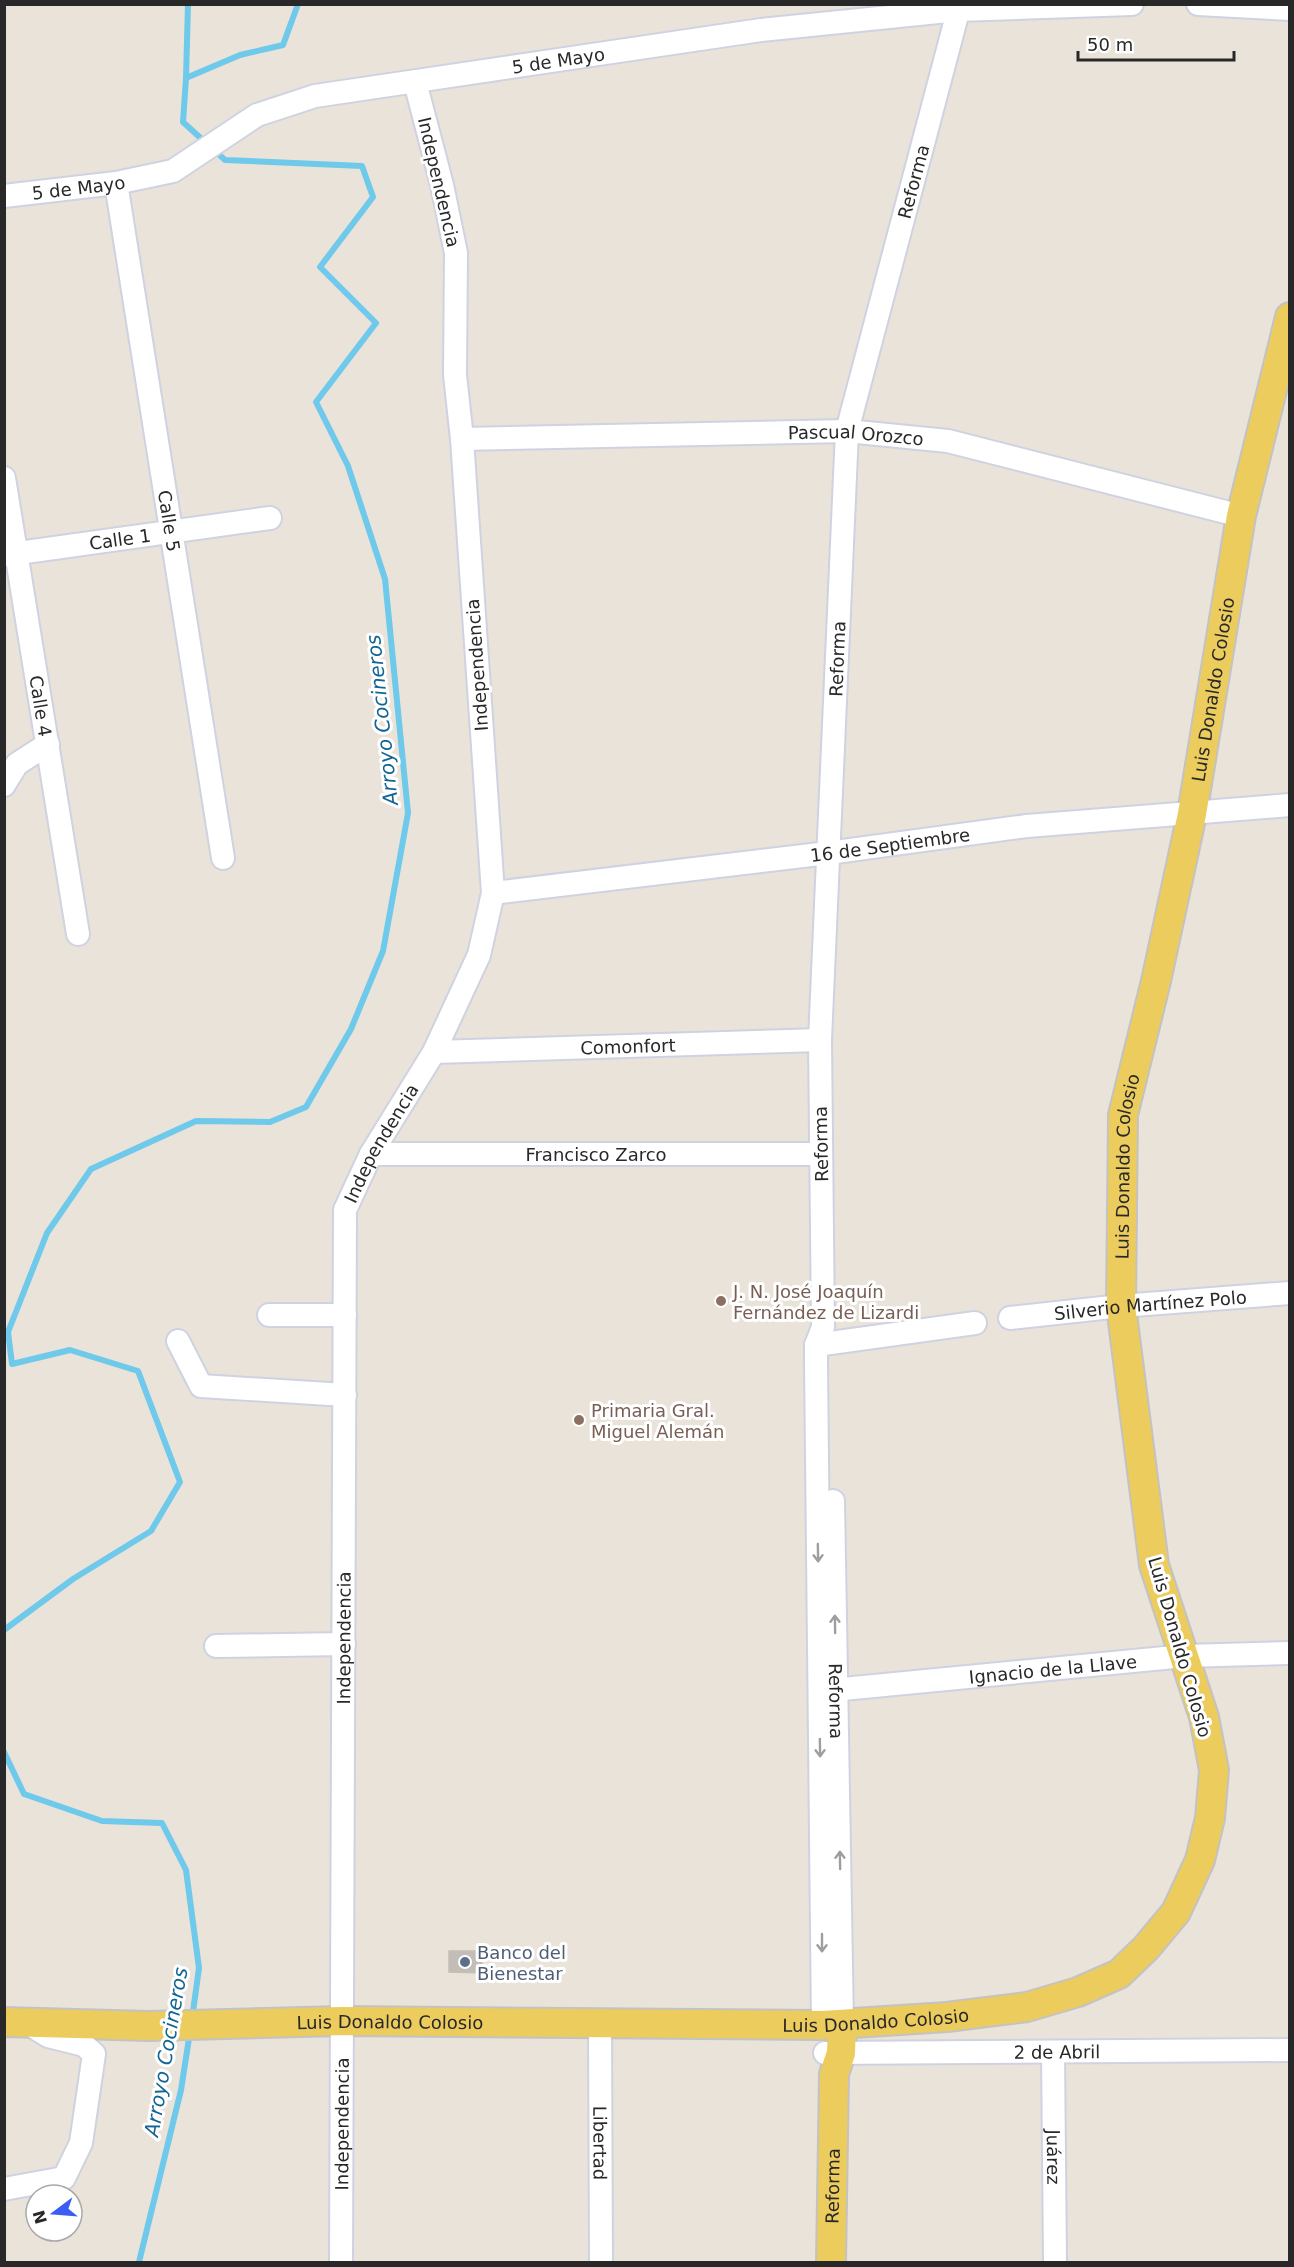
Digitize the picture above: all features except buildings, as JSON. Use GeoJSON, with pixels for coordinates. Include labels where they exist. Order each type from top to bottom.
{"type":"FeatureCollection","features":[{"type":"Feature","properties":{"kind":"main road","name":"Luis Donaldo Colosio"},"geometry":{"type":"LineString","coordinates":[[15,2022],[149,2026],[342,2021],[833,2024],[947,2017],[1028,2007],[1078,1992],[1119,1974],[1146,1948],[1176,1912],[1200,1860],[1210,1818],[1214,1770],[1204,1717],[1154,1565],[1121,1306],[1124,1115],[1192,814],[1241,516],[1290,317]]}},
{"type":"Feature","properties":{"kind":"main road","name":"Reforma"},"geometry":{"type":"LineString","coordinates":[[831,2262],[833,2024]]}},
{"type":"Feature","properties":{"kind":"street","name":"5 de Mayo"},"geometry":{"type":"LineString","coordinates":[[4,196],[116,183],[173,171],[258,115],[315,96],[761,30],[959,7],[1132,4]]}},
{"type":"Feature","properties":{"kind":"street"},"geometry":{"type":"LineString","coordinates":[[1197,4],[1290,9]]}},
{"type":"Feature","properties":{"kind":"street","name":"Reforma"},"geometry":{"type":"LineString","coordinates":[[833,2024],[820,1040],[847,431],[959,7]]}},
{"type":"Feature","properties":{"kind":"street","name":"Independencia"},"geometry":{"type":"LineString","coordinates":[[341,2262],[345,1210],[371,1154],[434,1052],[479,955],[493,893],[462,439],[455,375],[456,253],[442,185],[415,82]]}},
{"type":"Feature","properties":{"kind":"street","name":"Calle 5"},"geometry":{"type":"LineString","coordinates":[[116,183],[223,858]]}},
{"type":"Feature","properties":{"kind":"street","name":"Pascual Orozco"},"geometry":{"type":"LineString","coordinates":[[462,439],[847,431],[948,441],[1241,516]]}},
{"type":"Feature","properties":{"kind":"street","name":"Calle 4"},"geometry":{"type":"LineString","coordinates":[[4,478],[11,555],[48,744],[78,934]]}},
{"type":"Feature","properties":{"kind":"street","name":"Calle 1"},"geometry":{"type":"LineString","coordinates":[[11,555],[270,518]]}},
{"type":"Feature","properties":{"kind":"street"},"geometry":{"type":"LineString","coordinates":[[4,785],[17,764],[48,744]]}},
{"type":"Feature","properties":{"kind":"street","name":"16 de Septiembre"},"geometry":{"type":"LineString","coordinates":[[493,893],[828,853],[1028,826],[1290,805]]}},
{"type":"Feature","properties":{"kind":"street","name":"Comonfort"},"geometry":{"type":"LineString","coordinates":[[434,1052],[820,1040]]}},
{"type":"Feature","properties":{"kind":"street","name":"Francisco Zarco"},"geometry":{"type":"LineString","coordinates":[[371,1154],[821,1154]]}},
{"type":"Feature","properties":{"kind":"street","name":"Silverio Martínez Polo"},"geometry":{"type":"LineString","coordinates":[[1010,1318],[1121,1306],[1290,1293]]}},
{"type":"Feature","properties":{"kind":"street"},"geometry":{"type":"LineString","coordinates":[[268,1315],[345,1315]]}},
{"type":"Feature","properties":{"kind":"street"},"geometry":{"type":"LineString","coordinates":[[823,1338],[975,1323]]}},
{"type":"Feature","properties":{"kind":"street"},"geometry":{"type":"LineString","coordinates":[[178,1341],[201,1386],[345,1395]]}},
{"type":"Feature","properties":{"kind":"street"},"geometry":{"type":"LineString","coordinates":[[216,1646],[344,1644]]}},
{"type":"Feature","properties":{"kind":"street","name":"Ignacio de la Llave"},"geometry":{"type":"LineString","coordinates":[[828,1690],[1185,1656],[1290,1653]]}},
{"type":"Feature","properties":{"kind":"street","name":"Luis Donaldo Colosio"},"geometry":{"type":"LineString","coordinates":[[4,2189],[64,2178],[81,2143],[94,2054],[84,2045],[48,2036],[15,2022]]}},
{"type":"Feature","properties":{"kind":"street","name":"Libertad"},"geometry":{"type":"LineString","coordinates":[[600,2023],[602,2262]]}},
{"type":"Feature","properties":{"kind":"street","name":"2 de Abril"},"geometry":{"type":"LineString","coordinates":[[833,2060],[1053,2052],[1290,2050]]}},
{"type":"Feature","properties":{"kind":"street","name":"Juárez"},"geometry":{"type":"LineString","coordinates":[[1053,2052],[1054,2262]]}},
{"type":"Feature","properties":{"kind":"waterway"},"geometry":{"type":"LineString","coordinates":[[186,78],[188,4]]}},
{"type":"Feature","properties":{"kind":"waterway","name":"Arroyo Cocineros"},"geometry":{"type":"LineString","coordinates":[[206,143],[183,122],[186,78],[240,55],[283,45],[298,4]]}},
{"type":"Feature","properties":{"kind":"waterway","name":"Arroyo Cocineros"},"geometry":{"type":"LineString","coordinates":[[4,1630],[73,1579],[151,1531],[180,1482],[138,1371],[70,1350],[12,1364],[8,1332],[47,1233],[91,1169],[196,1121],[270,1122],[306,1107],[351,1029],[383,951],[408,813],[385,579],[348,466],[316,402],[376,323],[320,267],[373,197],[362,166],[225,160],[214,150]]}},
{"type":"Feature","properties":{"kind":"waterway","name":"Arroyo Cocineros"},"geometry":{"type":"LineString","coordinates":[[4,1752],[24,1794],[102,1821],[162,1823],[186,1870],[199,1968],[192,2019]]}},
{"type":"Feature","properties":{"kind":"waterway","name":"Arroyo Cocineros"},"geometry":{"type":"LineString","coordinates":[[139,2262],[181,2090],[190,2032]]}},
{"type":"Feature","properties":{"kind":"place","name":"J. N. José Joaquín Fernández de Lizardi"},"geometry":{"type":"Point","coordinates":[721,1301]}},
{"type":"Feature","properties":{"kind":"place","name":"Primaria Gral. Miguel Alemán"},"geometry":{"type":"Point","coordinates":[579,1420]}},
{"type":"Feature","properties":{"kind":"place","name":"Banco del Bienestar"},"geometry":{"type":"Point","coordinates":[465,1962]}}]}
